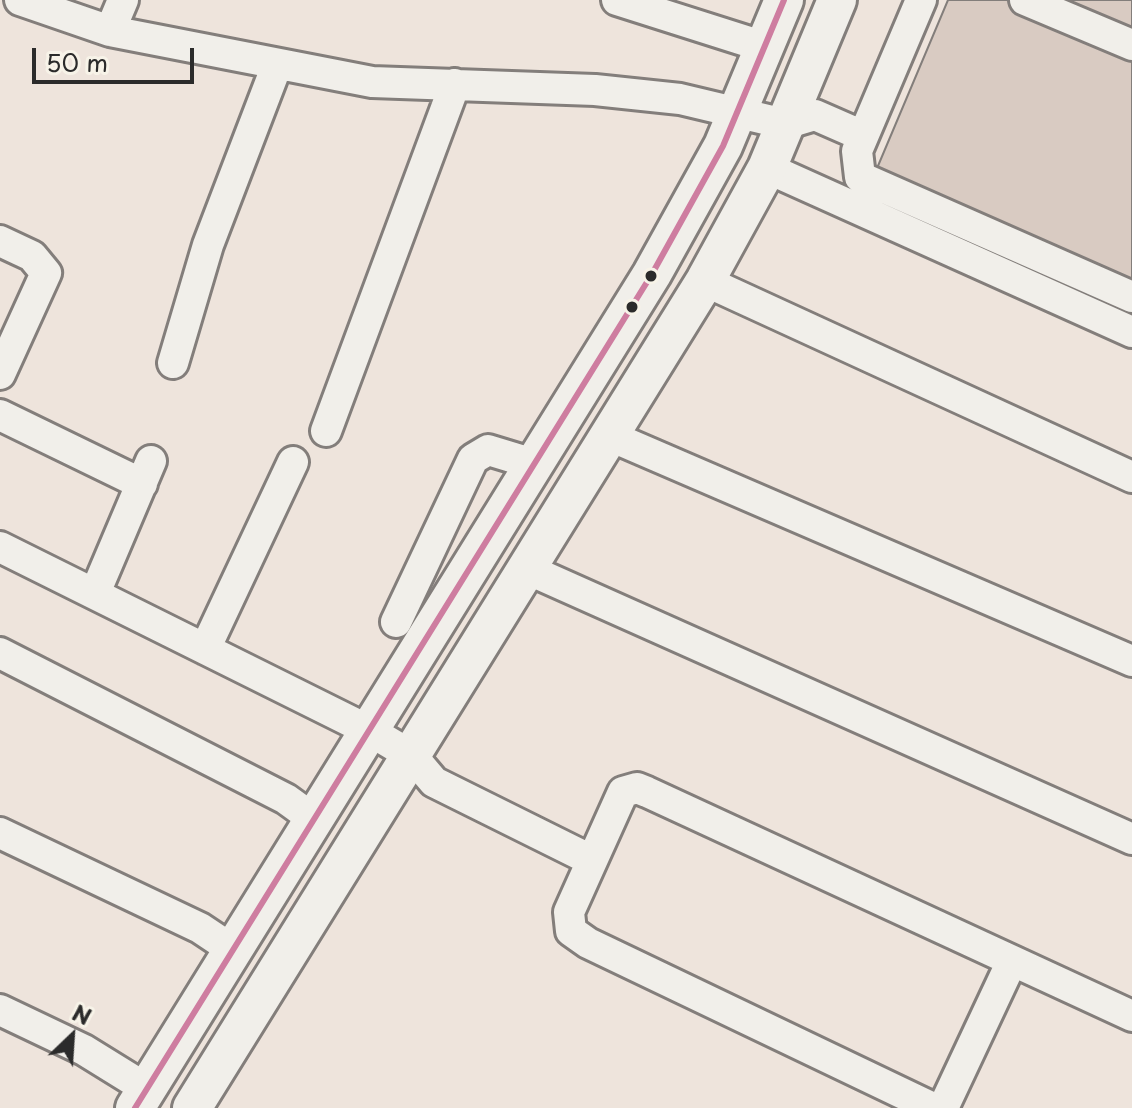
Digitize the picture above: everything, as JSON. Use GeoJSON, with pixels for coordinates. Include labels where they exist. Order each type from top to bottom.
{"type":"FeatureCollection","features":[{"type":"Feature","properties":{"kind":"main road"},"geometry":{"type":"LineString","coordinates":[[141,1099],[652,274],[738,114],[784,0]]}},
{"type":"Feature","properties":{"kind":"main road"},"geometry":{"type":"LineString","coordinates":[[192,1108],[705,281],[767,168],[837,0]]}},
{"type":"Feature","properties":{"kind":"street"},"geometry":{"type":"LineString","coordinates":[[20,0],[110,31],[372,82],[595,90],[680,99],[785,124],[815,115],[863,136]]}},
{"type":"Feature","properties":{"kind":"street"},"geometry":{"type":"LineString","coordinates":[[110,31],[123,0]]}},
{"type":"Feature","properties":{"kind":"street"},"geometry":{"type":"LineString","coordinates":[[617,0],[765,47]]}},
{"type":"Feature","properties":{"kind":"street"},"geometry":{"type":"LineString","coordinates":[[921,0],[857,151],[860,177],[1132,297]]}},
{"type":"Feature","properties":{"kind":"street"},"geometry":{"type":"LineString","coordinates":[[1025,0],[1132,45]]}},
{"type":"Feature","properties":{"kind":"street"},"geometry":{"type":"LineString","coordinates":[[173,363],[208,245],[277,65]]}},
{"type":"Feature","properties":{"kind":"street"},"geometry":{"type":"LineString","coordinates":[[326,431],[455,84]]}},
{"type":"Feature","properties":{"kind":"street"},"geometry":{"type":"LineString","coordinates":[[767,168],[1132,332]]}},
{"type":"Feature","properties":{"kind":"street"},"geometry":{"type":"LineString","coordinates":[[0,241],[32,256],[46,273],[0,374]]}},
{"type":"Feature","properties":{"kind":"street"},"geometry":{"type":"LineString","coordinates":[[705,281],[1132,477]]}},
{"type":"Feature","properties":{"kind":"street"},"geometry":{"type":"LineString","coordinates":[[0,415],[147,472],[95,593]]}},
{"type":"Feature","properties":{"kind":"street"},"geometry":{"type":"LineString","coordinates":[[610,436],[1132,661]]}},
{"type":"Feature","properties":{"kind":"street"},"geometry":{"type":"LineString","coordinates":[[396,622],[473,459],[488,450],[534,464]]}},
{"type":"Feature","properties":{"kind":"street"},"geometry":{"type":"LineString","coordinates":[[205,649],[293,462]]}},
{"type":"Feature","properties":{"kind":"street"},"geometry":{"type":"LineString","coordinates":[[0,547],[370,731],[412,756],[434,782],[591,860]]}},
{"type":"Feature","properties":{"kind":"street"},"geometry":{"type":"LineString","coordinates":[[527,569],[1132,839]]}},
{"type":"Feature","properties":{"kind":"street"},"geometry":{"type":"LineString","coordinates":[[0,653],[286,799],[315,820]]}},
{"type":"Feature","properties":{"kind":"street"},"geometry":{"type":"LineString","coordinates":[[933,1108],[588,943],[571,931],[569,912],[623,792],[637,788],[1132,1016]]}},
{"type":"Feature","properties":{"kind":"street"},"geometry":{"type":"LineString","coordinates":[[0,833],[200,928],[233,950]]}},
{"type":"Feature","properties":{"kind":"street"},"geometry":{"type":"LineString","coordinates":[[943,1108],[1012,961]]}},
{"type":"Feature","properties":{"kind":"street"},"geometry":{"type":"LineString","coordinates":[[0,1010],[84,1050],[141,1099]]}},
{"type":"Feature","properties":{"kind":"building"},"geometry":{"type":"Polygon","coordinates":[[[948,0],[1007,0],[1132,52],[1132,280],[875,173],[948,0]]]}},
{"type":"Feature","properties":{"kind":"building"},"geometry":{"type":"Polygon","coordinates":[[[1052,0],[1132,0],[1132,33],[1052,0]]]}},
{"type":"Feature","properties":{"kind":"transit line"},"geometry":{"type":"LineString","coordinates":[[135,1108],[652,274],[723,146],[784,0]]}}]}
